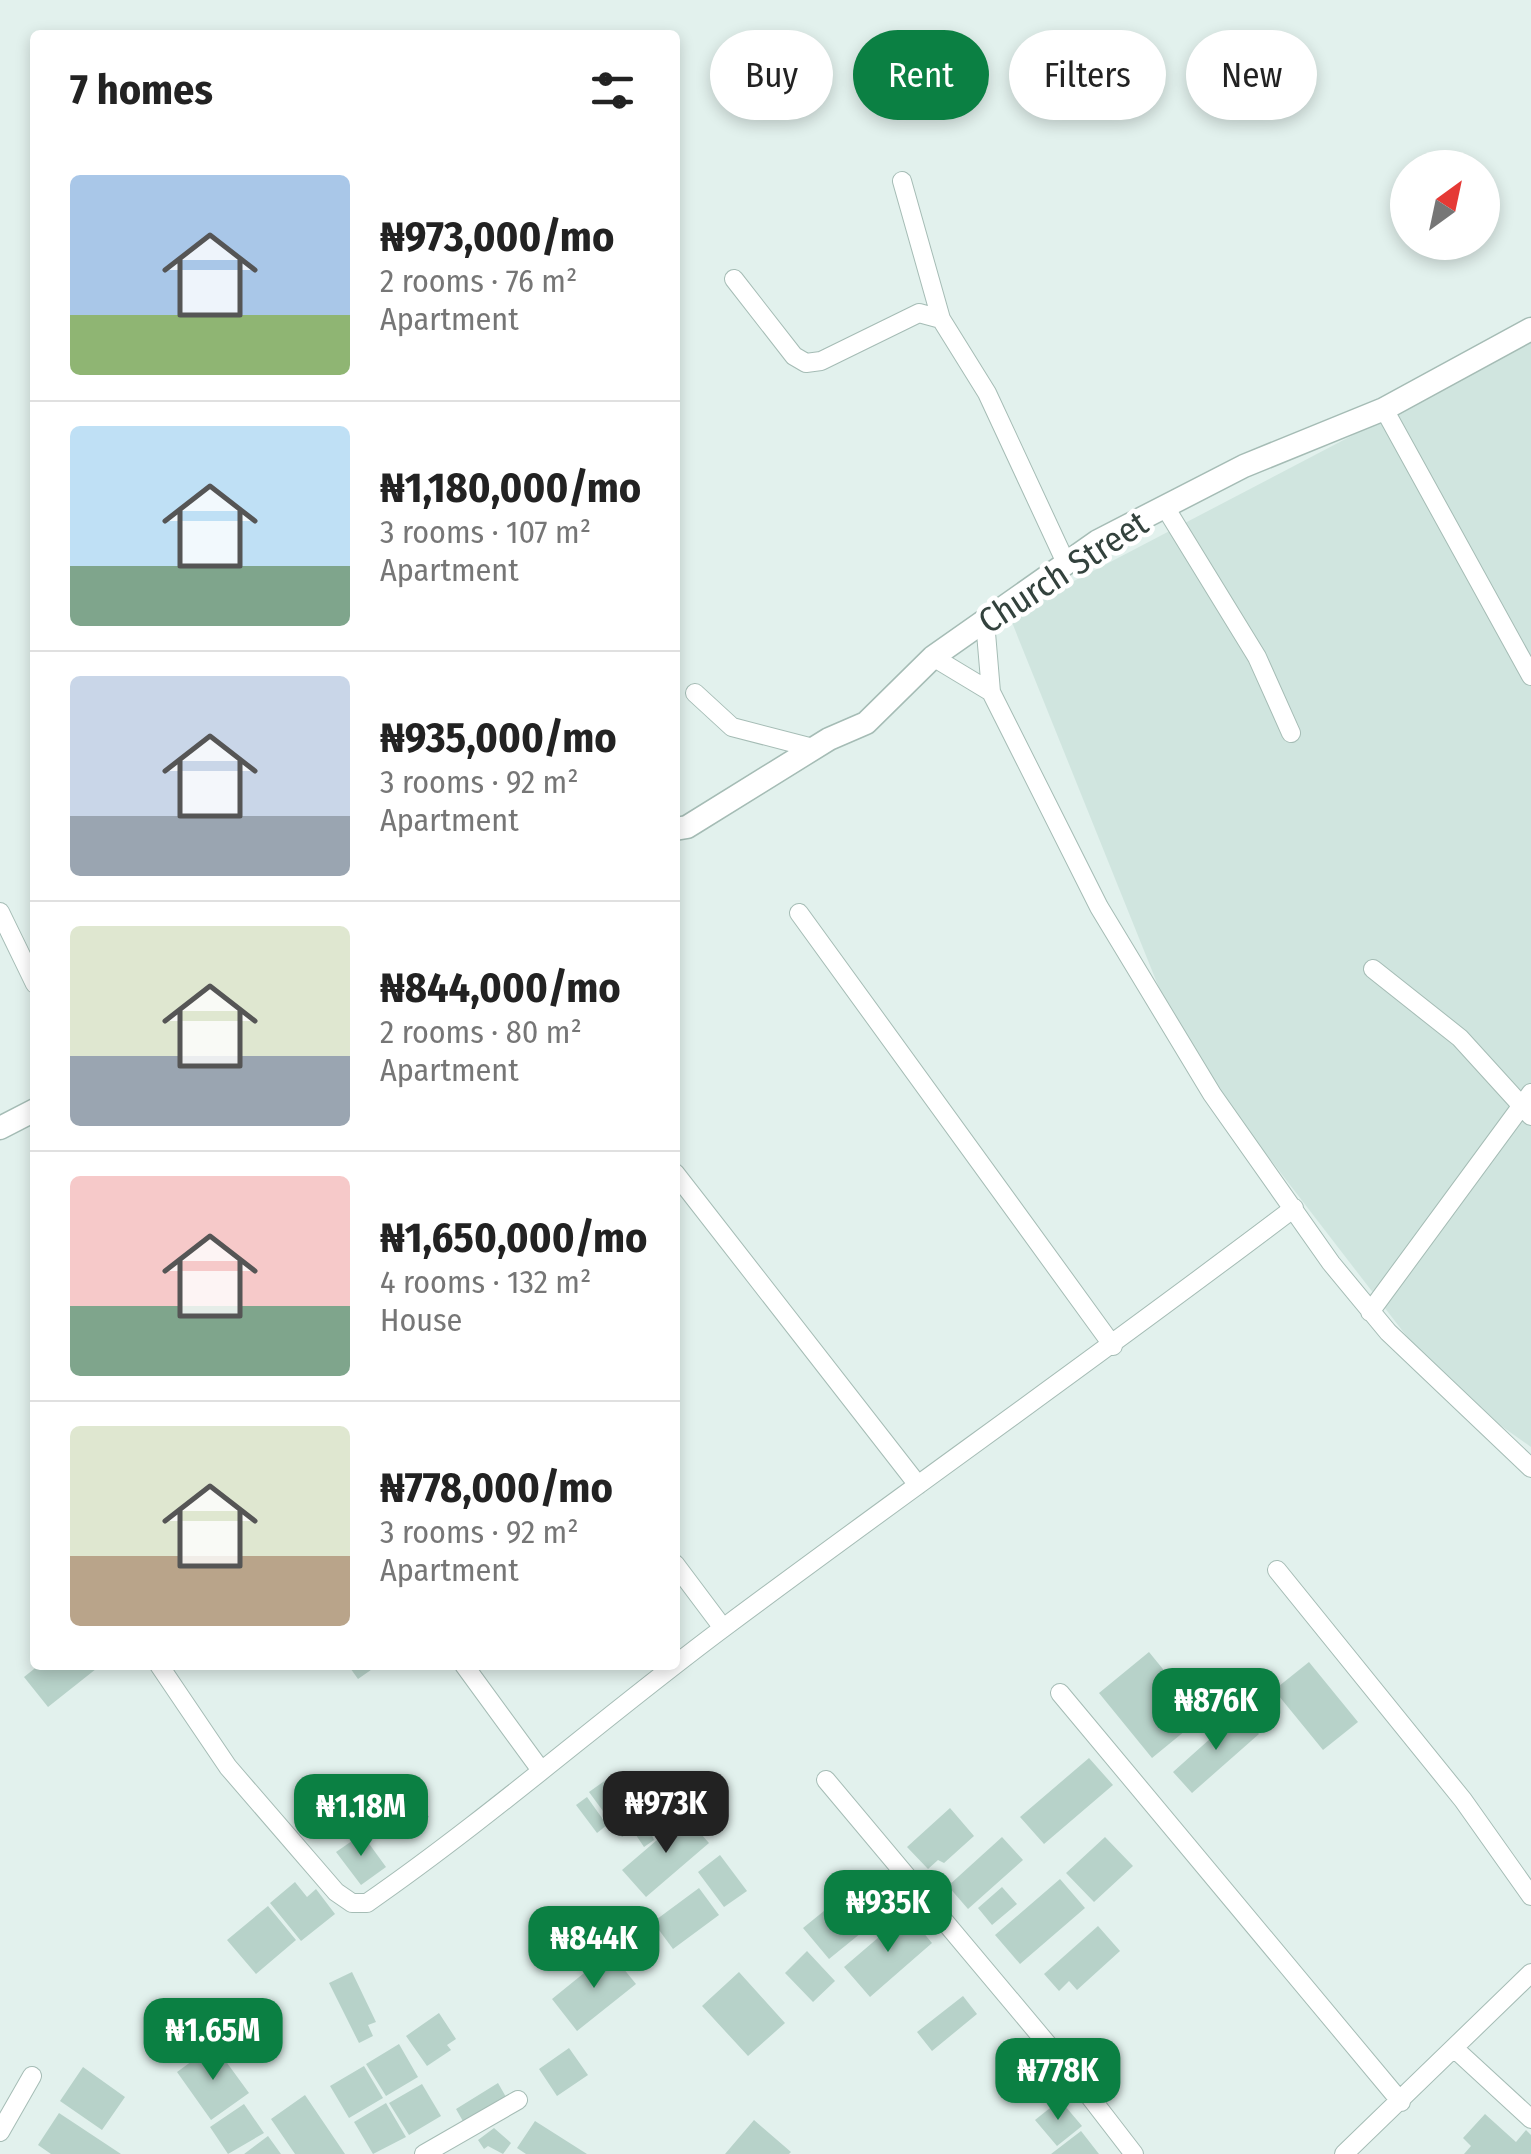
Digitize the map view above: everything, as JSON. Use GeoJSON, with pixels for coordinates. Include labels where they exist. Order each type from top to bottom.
{"type":"FeatureCollection","features":[{"type":"Feature","properties":{"kind":"street"},"geometry":{"type":"LineString","coordinates":[[902,181],[941,319],[987,393],[1066,564]]}},
{"type":"Feature","properties":{"kind":"street"},"geometry":{"type":"LineString","coordinates":[[734,279],[794,356],[806,363],[821,360],[919,313],[941,319]]}},
{"type":"Feature","properties":{"kind":"street","name":"Church Street"},"geometry":{"type":"LineString","coordinates":[[680,828],[813,748],[866,723],[933,656],[1098,541],[1299,441],[1384,409],[1531,329]]}},
{"type":"Feature","properties":{"kind":"street"},"geometry":{"type":"LineString","coordinates":[[1384,409],[1531,676]]}},
{"type":"Feature","properties":{"kind":"street"},"geometry":{"type":"LineString","coordinates":[[1166,506],[1257,656],[1291,734]]}},
{"type":"Feature","properties":{"kind":"street"},"geometry":{"type":"LineString","coordinates":[[984,622],[992,692],[1099,907],[1212,1094],[1370,1312],[1531,1468]]}},
{"type":"Feature","properties":{"kind":"street"},"geometry":{"type":"LineString","coordinates":[[933,656],[992,692]]}},
{"type":"Feature","properties":{"kind":"street"},"geometry":{"type":"LineString","coordinates":[[695,693],[732,727],[813,748]]}},
{"type":"Feature","properties":{"kind":"street"},"geometry":{"type":"LineString","coordinates":[[0,912],[30,974]]}},
{"type":"Feature","properties":{"kind":"street"},"geometry":{"type":"LineString","coordinates":[[799,913],[1113,1346]]}},
{"type":"Feature","properties":{"kind":"street"},"geometry":{"type":"LineString","coordinates":[[1370,1312],[1528,1105],[1460,1038],[1373,969]]}},
{"type":"Feature","properties":{"kind":"street"},"geometry":{"type":"LineString","coordinates":[[0,1128],[30,1113]]}},
{"type":"Feature","properties":{"kind":"street"},"geometry":{"type":"LineString","coordinates":[[680,1179],[918,1485]]}},
{"type":"Feature","properties":{"kind":"street"},"geometry":{"type":"LineString","coordinates":[[680,1661],[1113,1346],[1294,1208]]}},
{"type":"Feature","properties":{"kind":"street"},"geometry":{"type":"LineString","coordinates":[[1277,1570],[1463,1800],[1531,1896]]}},
{"type":"Feature","properties":{"kind":"street"},"geometry":{"type":"LineString","coordinates":[[680,1571],[723,1628]]}},
{"type":"Feature","properties":{"kind":"street"},"geometry":{"type":"LineString","coordinates":[[162,1670],[228,1767],[336,1892],[352,1903],[367,1903],[454,1843],[669,1670]]}},
{"type":"Feature","properties":{"kind":"street"},"geometry":{"type":"LineString","coordinates":[[468,1670],[540,1770]]}},
{"type":"Feature","properties":{"kind":"street"},"geometry":{"type":"LineString","coordinates":[[1060,1693],[1401,2102]]}},
{"type":"Feature","properties":{"kind":"street"},"geometry":{"type":"LineString","coordinates":[[826,1780],[1070,2071],[1134,2154]]}},
{"type":"Feature","properties":{"kind":"street"},"geometry":{"type":"LineString","coordinates":[[1344,2154],[1531,1972]]}},
{"type":"Feature","properties":{"kind":"street"},"geometry":{"type":"LineString","coordinates":[[1455,2049],[1531,2119]]}},
{"type":"Feature","properties":{"kind":"street"},"geometry":{"type":"LineString","coordinates":[[0,2132],[32,2076]]}},
{"type":"Feature","properties":{"kind":"street"},"geometry":{"type":"LineString","coordinates":[[424,2154],[518,2100]]}},
{"type":"Feature","properties":{"kind":"shaded area"},"geometry":{"type":"Polygon","coordinates":[[[1531,342],[1531,1447],[1445,1386],[1182,1045],[1009,615],[1531,342]]]}},
{"type":"Feature","properties":{"kind":"building"},"geometry":{"type":"Polygon","coordinates":[[[1149,1652],[1202,1717],[1152,1758],[1099,1693],[1149,1652]]]}},
{"type":"Feature","properties":{"kind":"building"},"geometry":{"type":"Polygon","coordinates":[[[1309,1662],[1358,1722],[1323,1750],[1274,1690],[1309,1662]]]}},
{"type":"Feature","properties":{"kind":"building"},"geometry":{"type":"Polygon","coordinates":[[[33,1670],[95,1670],[48,1707],[24,1677],[33,1670]]]}},
{"type":"Feature","properties":{"kind":"building"},"geometry":{"type":"Polygon","coordinates":[[[352,1670],[371,1670],[358,1679],[352,1670]]]}},
{"type":"Feature","properties":{"kind":"building"},"geometry":{"type":"Polygon","coordinates":[[[1240,1712],[1259,1734],[1192,1793],[1173,1772],[1240,1712]]]}},
{"type":"Feature","properties":{"kind":"building"},"geometry":{"type":"Polygon","coordinates":[[[1089,1758],[1113,1785],[1044,1844],[1020,1817],[1089,1758]]]}},
{"type":"Feature","properties":{"kind":"building"},"geometry":{"type":"Polygon","coordinates":[[[610,1777],[643,1822],[622,1837],[589,1792],[610,1777]]]}},
{"type":"Feature","properties":{"kind":"building"},"geometry":{"type":"Polygon","coordinates":[[[415,1796],[429,1817],[420,1822],[414,1813],[408,1817],[400,1805],[415,1796]]]}},
{"type":"Feature","properties":{"kind":"building"},"geometry":{"type":"Polygon","coordinates":[[[587,1797],[607,1825],[597,1833],[576,1805],[587,1797]]]}},
{"type":"Feature","properties":{"kind":"building"},"geometry":{"type":"Polygon","coordinates":[[[950,1808],[974,1836],[944,1863],[938,1860],[928,1869],[907,1847],[950,1808]]]}},
{"type":"Feature","properties":{"kind":"building"},"geometry":{"type":"Polygon","coordinates":[[[685,1816],[709,1843],[646,1897],[622,1870],[685,1816]]]}},
{"type":"Feature","properties":{"kind":"building"},"geometry":{"type":"Polygon","coordinates":[[[647,1823],[654,1840],[644,1847],[634,1832],[647,1823]]]}},
{"type":"Feature","properties":{"kind":"building"},"geometry":{"type":"Polygon","coordinates":[[[362,1834],[386,1867],[361,1885],[336,1852],[362,1834]]]}},
{"type":"Feature","properties":{"kind":"building"},"geometry":{"type":"Polygon","coordinates":[[[1002,1837],[1023,1860],[968,1909],[948,1886],[1002,1837]]]}},
{"type":"Feature","properties":{"kind":"building"},"geometry":{"type":"Polygon","coordinates":[[[1105,1837],[1133,1866],[1094,1902],[1066,1873],[1105,1837]]]}},
{"type":"Feature","properties":{"kind":"building"},"geometry":{"type":"Polygon","coordinates":[[[720,1855],[747,1891],[724,1907],[698,1872],[720,1855]]]}},
{"type":"Feature","properties":{"kind":"building"},"geometry":{"type":"Polygon","coordinates":[[[872,1872],[898,1903],[829,1959],[803,1928],[872,1872]]]}},
{"type":"Feature","properties":{"kind":"building"},"geometry":{"type":"Polygon","coordinates":[[[1060,1879],[1085,1908],[1020,1964],[995,1935],[1060,1879]]]}},
{"type":"Feature","properties":{"kind":"building"},"geometry":{"type":"Polygon","coordinates":[[[295,1882],[307,1897],[316,1889],[335,1914],[301,1941],[270,1903],[295,1882]]]}},
{"type":"Feature","properties":{"kind":"building"},"geometry":{"type":"Polygon","coordinates":[[[1002,1887],[1017,1904],[992,1925],[978,1908],[1002,1887]]]}},
{"type":"Feature","properties":{"kind":"building"},"geometry":{"type":"Polygon","coordinates":[[[699,1888],[719,1915],[673,1949],[653,1922],[699,1888]]]}},
{"type":"Feature","properties":{"kind":"building"},"geometry":{"type":"Polygon","coordinates":[[[268,1906],[296,1940],[256,1974],[227,1940],[268,1906]]]}},
{"type":"Feature","properties":{"kind":"building"},"geometry":{"type":"Polygon","coordinates":[[[907,1913],[932,1943],[870,1997],[844,1967],[907,1913]]]}},
{"type":"Feature","properties":{"kind":"building"},"geometry":{"type":"Polygon","coordinates":[[[1098,1926],[1120,1951],[1077,1990],[1069,1981],[1059,1991],[1044,1974],[1098,1926]]]}},
{"type":"Feature","properties":{"kind":"building"},"geometry":{"type":"Polygon","coordinates":[[[807,1951],[835,1981],[813,2002],[785,1973],[807,1951]]]}},
{"type":"Feature","properties":{"kind":"building"},"geometry":{"type":"Polygon","coordinates":[[[610,1952],[636,1984],[577,2031],[552,1999],[610,1952]]]}},
{"type":"Feature","properties":{"kind":"building"},"geometry":{"type":"Polygon","coordinates":[[[352,1972],[376,2022],[368,2025],[373,2036],[359,2043],[329,1983],[352,1972]]]}},
{"type":"Feature","properties":{"kind":"building"},"geometry":{"type":"Polygon","coordinates":[[[739,1972],[785,2023],[748,2056],[702,2006],[739,1972]]]}},
{"type":"Feature","properties":{"kind":"building"},"geometry":{"type":"Polygon","coordinates":[[[963,1996],[977,2014],[932,2051],[917,2032],[963,1996]]]}},
{"type":"Feature","properties":{"kind":"building"},"geometry":{"type":"Polygon","coordinates":[[[439,2013],[456,2039],[447,2045],[451,2050],[427,2066],[406,2036],[439,2013]]]}},
{"type":"Feature","properties":{"kind":"building"},"geometry":{"type":"Polygon","coordinates":[[[399,2044],[418,2077],[386,2096],[366,2064],[399,2044]]]}},
{"type":"Feature","properties":{"kind":"building"},"geometry":{"type":"Polygon","coordinates":[[[214,2045],[249,2093],[211,2120],[177,2072],[214,2045]]]}},
{"type":"Feature","properties":{"kind":"building"},"geometry":{"type":"Polygon","coordinates":[[[569,2048],[588,2075],[557,2096],[539,2069],[569,2048]]]}},
{"type":"Feature","properties":{"kind":"building"},"geometry":{"type":"Polygon","coordinates":[[[364,2066],[383,2098],[349,2118],[330,2086],[364,2066]]]}},
{"type":"Feature","properties":{"kind":"building"},"geometry":{"type":"Polygon","coordinates":[[[83,2067],[125,2097],[102,2130],[60,2101],[83,2067]]]}},
{"type":"Feature","properties":{"kind":"building"},"geometry":{"type":"Polygon","coordinates":[[[498,2083],[506,2097],[464,2123],[456,2109],[498,2083]]]}},
{"type":"Feature","properties":{"kind":"building"},"geometry":{"type":"Polygon","coordinates":[[[422,2084],[441,2116],[409,2135],[389,2103],[422,2084]]]}},
{"type":"Feature","properties":{"kind":"building"},"geometry":{"type":"Polygon","coordinates":[[[305,2095],[345,2154],[295,2154],[271,2119],[305,2095]]]}},
{"type":"Feature","properties":{"kind":"building"},"geometry":{"type":"Polygon","coordinates":[[[1060,2100],[1082,2126],[1057,2146],[1035,2120],[1060,2100]]]}},
{"type":"Feature","properties":{"kind":"building"},"geometry":{"type":"Polygon","coordinates":[[[386,2103],[406,2137],[373,2154],[354,2122],[386,2103]]]}},
{"type":"Feature","properties":{"kind":"building"},"geometry":{"type":"Polygon","coordinates":[[[244,2104],[264,2133],[228,2154],[210,2127],[244,2104]]]}},
{"type":"Feature","properties":{"kind":"building"},"geometry":{"type":"Polygon","coordinates":[[[59,2113],[121,2154],[51,2154],[38,2145],[59,2113]]]}},
{"type":"Feature","properties":{"kind":"building"},"geometry":{"type":"Polygon","coordinates":[[[1485,2114],[1516,2142],[1526,2130],[1531,2135],[1531,2154],[1464,2154],[1471,2146],[1463,2138],[1485,2114]]]}},
{"type":"Feature","properties":{"kind":"building"},"geometry":{"type":"Polygon","coordinates":[[[754,2120],[791,2152],[725,2154],[754,2120]]]}},
{"type":"Feature","properties":{"kind":"building"},"geometry":{"type":"Polygon","coordinates":[[[535,2121],[587,2154],[526,2154],[517,2148],[535,2121]]]}},
{"type":"Feature","properties":{"kind":"building"},"geometry":{"type":"Polygon","coordinates":[[[494,2128],[511,2143],[503,2154],[488,2146],[484,2149],[478,2140],[494,2128]]]}},
{"type":"Feature","properties":{"kind":"building"},"geometry":{"type":"Polygon","coordinates":[[[1081,2131],[1099,2154],[1051,2154],[1081,2131]]]}},
{"type":"Feature","properties":{"kind":"building"},"geometry":{"type":"Polygon","coordinates":[[[268,2136],[281,2154],[244,2154],[268,2136]]]}}]}
